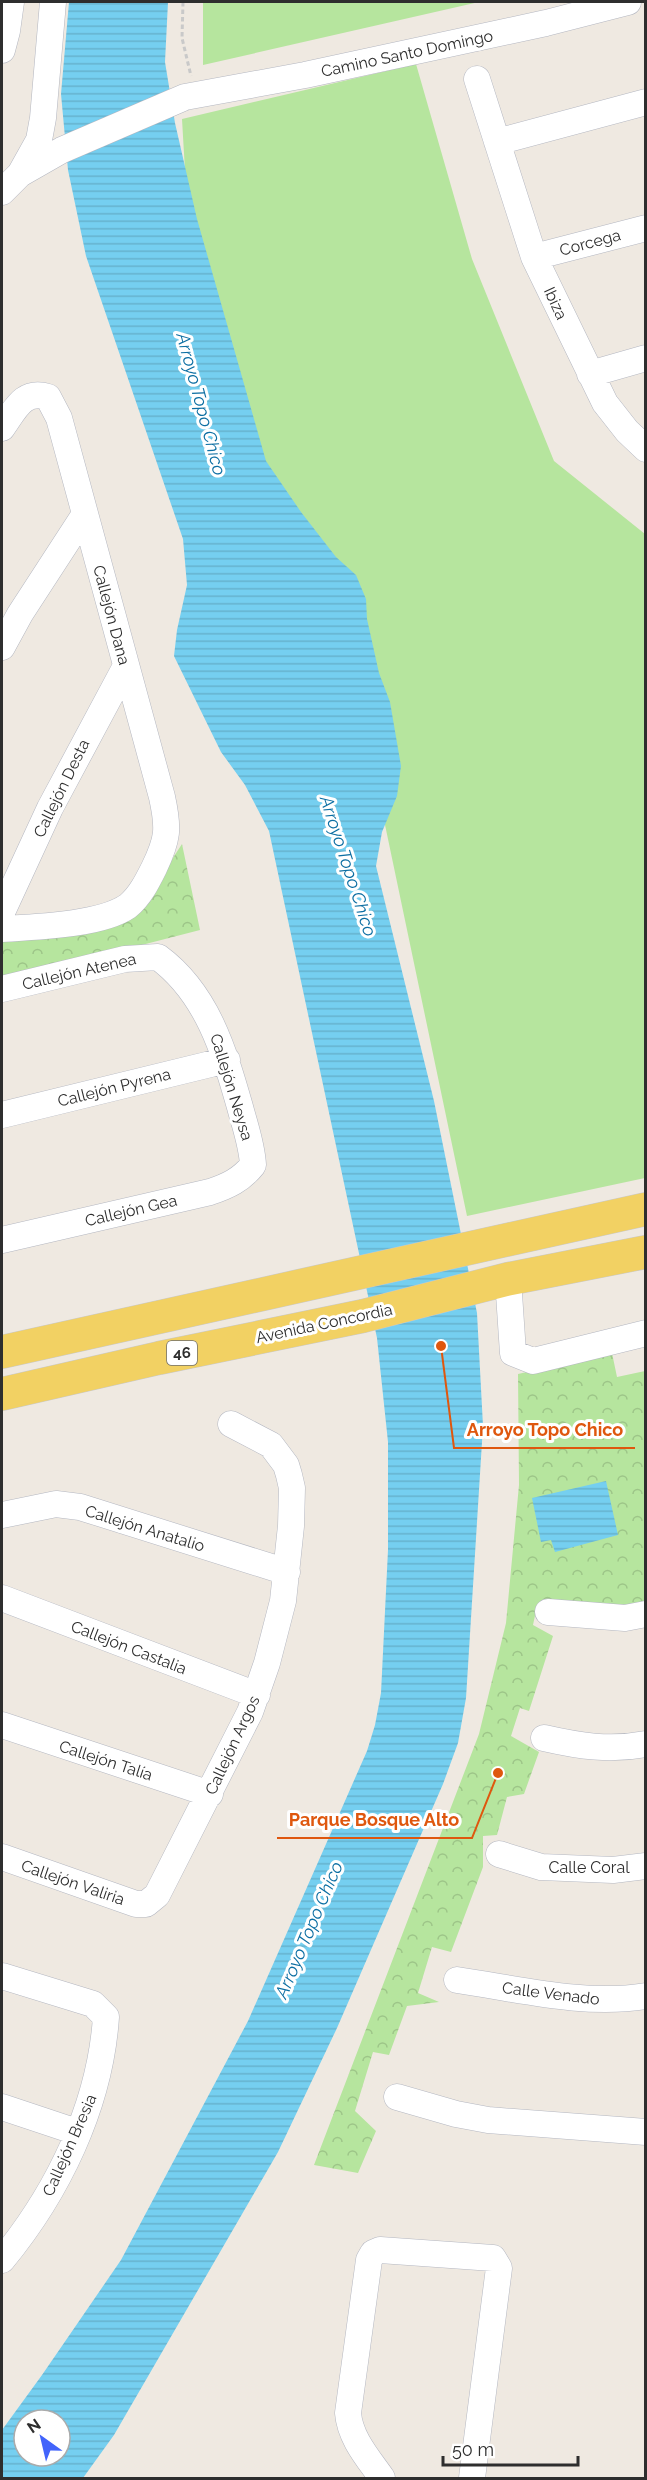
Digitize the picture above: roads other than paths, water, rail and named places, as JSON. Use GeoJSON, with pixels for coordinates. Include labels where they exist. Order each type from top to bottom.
{"type":"FeatureCollection","features":[{"type":"Feature","properties":{"kind":"main road","name":"46"},"geometry":{"type":"LineString","coordinates":[[2,1352],[355,1274],[496,1240],[645,1209]]}},
{"type":"Feature","properties":{"kind":"main road","name":"Avenida Concordia"},"geometry":{"type":"LineString","coordinates":[[2,1394],[159,1358],[363,1316],[508,1280],[645,1252]]}},
{"type":"Feature","properties":{"kind":"street"},"geometry":{"type":"LineString","coordinates":[[2,50],[7,31],[10,2]]}},
{"type":"Feature","properties":{"kind":"street"},"geometry":{"type":"LineString","coordinates":[[2,192],[20,174],[39,140],[44,118],[53,2]]}},
{"type":"Feature","properties":{"kind":"street","name":"Camino Santo Domingo"},"geometry":{"type":"LineString","coordinates":[[20,174],[62,150],[190,96],[305,75],[534,26],[628,2]]}},
{"type":"Feature","properties":{"kind":"street","name":"Ibiza"},"geometry":{"type":"LineString","coordinates":[[477,79],[534,257],[605,403],[627,431],[645,448]]}},
{"type":"Feature","properties":{"kind":"street"},"geometry":{"type":"LineString","coordinates":[[496,142],[645,102]]}},
{"type":"Feature","properties":{"kind":"street","name":"Corcega"},"geometry":{"type":"LineString","coordinates":[[534,257],[645,228]]}},
{"type":"Feature","properties":{"kind":"street"},"geometry":{"type":"LineString","coordinates":[[590,374],[645,358]]}},
{"type":"Feature","properties":{"kind":"street","name":"Callejón Dana"},"geometry":{"type":"LineString","coordinates":[[2,428],[18,406],[36,393],[48,397],[59,418],[162,798],[168,834],[148,880],[138,896],[127,906],[110,914],[84,921],[2,929]]}},
{"type":"Feature","properties":{"kind":"street"},"geometry":{"type":"LineString","coordinates":[[2,647],[20,614],[85,514]]}},
{"type":"Feature","properties":{"kind":"street","name":"Callejón Desta"},"geometry":{"type":"LineString","coordinates":[[2,912],[50,808],[126,666]]}},
{"type":"Feature","properties":{"kind":"street","name":"Callejón Atenea"},"geometry":{"type":"LineString","coordinates":[[2,989],[125,959],[158,957]]}},
{"type":"Feature","properties":{"kind":"street","name":"Callejón Neysa"},"geometry":{"type":"LineString","coordinates":[[158,957],[184,980],[213,1025],[227,1060],[253,1153],[253,1165]]}},
{"type":"Feature","properties":{"kind":"street","name":"Callejón Pyrena"},"geometry":{"type":"LineString","coordinates":[[2,1115],[227,1060]]}},
{"type":"Feature","properties":{"kind":"street","name":"Callejón Gea"},"geometry":{"type":"LineString","coordinates":[[2,1240],[210,1192],[231,1185],[245,1175],[253,1165]]}},
{"type":"Feature","properties":{"kind":"street"},"geometry":{"type":"LineString","coordinates":[[508,1280],[513,1353],[533,1361],[645,1333]]}},
{"type":"Feature","properties":{"kind":"street","name":"Callejón Argos"},"geometry":{"type":"LineString","coordinates":[[146,1904],[157,1895],[244,1727],[257,1695],[275,1636],[287,1572],[292,1488],[286,1465],[272,1445],[231,1424]]}},
{"type":"Feature","properties":{"kind":"street","name":"Callejón Anatalio"},"geometry":{"type":"LineString","coordinates":[[2,1515],[56,1504],[80,1507],[287,1572]]}},
{"type":"Feature","properties":{"kind":"street","name":"Callejón Castalia"},"geometry":{"type":"LineString","coordinates":[[2,1598],[257,1695]]}},
{"type":"Feature","properties":{"kind":"street"},"geometry":{"type":"LineString","coordinates":[[548,1612],[595,1618],[625,1618],[645,1614]]}},
{"type":"Feature","properties":{"kind":"street","name":"Callejón Talía"},"geometry":{"type":"LineString","coordinates":[[2,1725],[210,1794]]}},
{"type":"Feature","properties":{"kind":"street"},"geometry":{"type":"LineString","coordinates":[[544,1738],[587,1748],[628,1747],[645,1744]]}},
{"type":"Feature","properties":{"kind":"street","name":"Calle Coral"},"geometry":{"type":"LineString","coordinates":[[499,1854],[541,1867],[613,1869],[645,1866]]}},
{"type":"Feature","properties":{"kind":"street","name":"Callejón Valiria"},"geometry":{"type":"LineString","coordinates":[[2,1857],[136,1904],[146,1904]]}},
{"type":"Feature","properties":{"kind":"street","name":"Callejón Bresia"},"geometry":{"type":"LineString","coordinates":[[2,1976],[93,2004],[106,2017],[104,2051],[78,2132],[56,2181],[36,2216],[6,2246]]}},
{"type":"Feature","properties":{"kind":"street","name":"Calle Venado"},"geometry":{"type":"LineString","coordinates":[[457,1980],[582,1998],[608,2000],[645,1996]]}},
{"type":"Feature","properties":{"kind":"street"},"geometry":{"type":"LineString","coordinates":[[398,2097],[456,2114],[488,2120],[645,2132]]}},
{"type":"Feature","properties":{"kind":"street"},"geometry":{"type":"LineString","coordinates":[[2,2107],[78,2132]]}},
{"type":"Feature","properties":{"kind":"street"},"geometry":{"type":"LineString","coordinates":[[382,2478],[354,2436],[348,2413],[369,2260],[373,2253],[381,2250],[493,2258],[500,2268],[472,2478]]}},
{"type":"Feature","properties":{"kind":"water"},"geometry":{"type":"Polygon","coordinates":[[[69,2],[168,2],[165,62],[175,123],[197,219],[266,461],[336,557],[356,575],[366,599],[367,619],[379,673],[390,702],[401,766],[397,796],[382,832],[376,866],[434,1101],[477,1313],[483,1426],[466,1698],[458,1743],[443,1784],[337,2028],[278,2152],[114,2435],[83,2478],[2,2478],[2,2430],[12,2416],[12,2468],[72,2468],[72,2408],[18,2408],[121,2260],[248,2021],[367,1751],[381,1693],[388,1550],[388,1442],[377,1338],[269,831],[245,785],[221,752],[174,656],[187,585],[183,539],[86,256],[68,170],[61,94],[69,2]]]}},
{"type":"Feature","properties":{"kind":"water"},"geometry":{"type":"Polygon","coordinates":[[[606,1481],[618,1535],[555,1552],[551,1540],[541,1542],[532,1498],[606,1481]]]}},
{"type":"Feature","properties":{"kind":"place","name":"Arroyo Topo Chico"},"geometry":{"type":"Point","coordinates":[441,1346]}},
{"type":"Feature","properties":{"kind":"place","name":"Parque Bosque Alto"},"geometry":{"type":"Point","coordinates":[498,1773]}}]}
